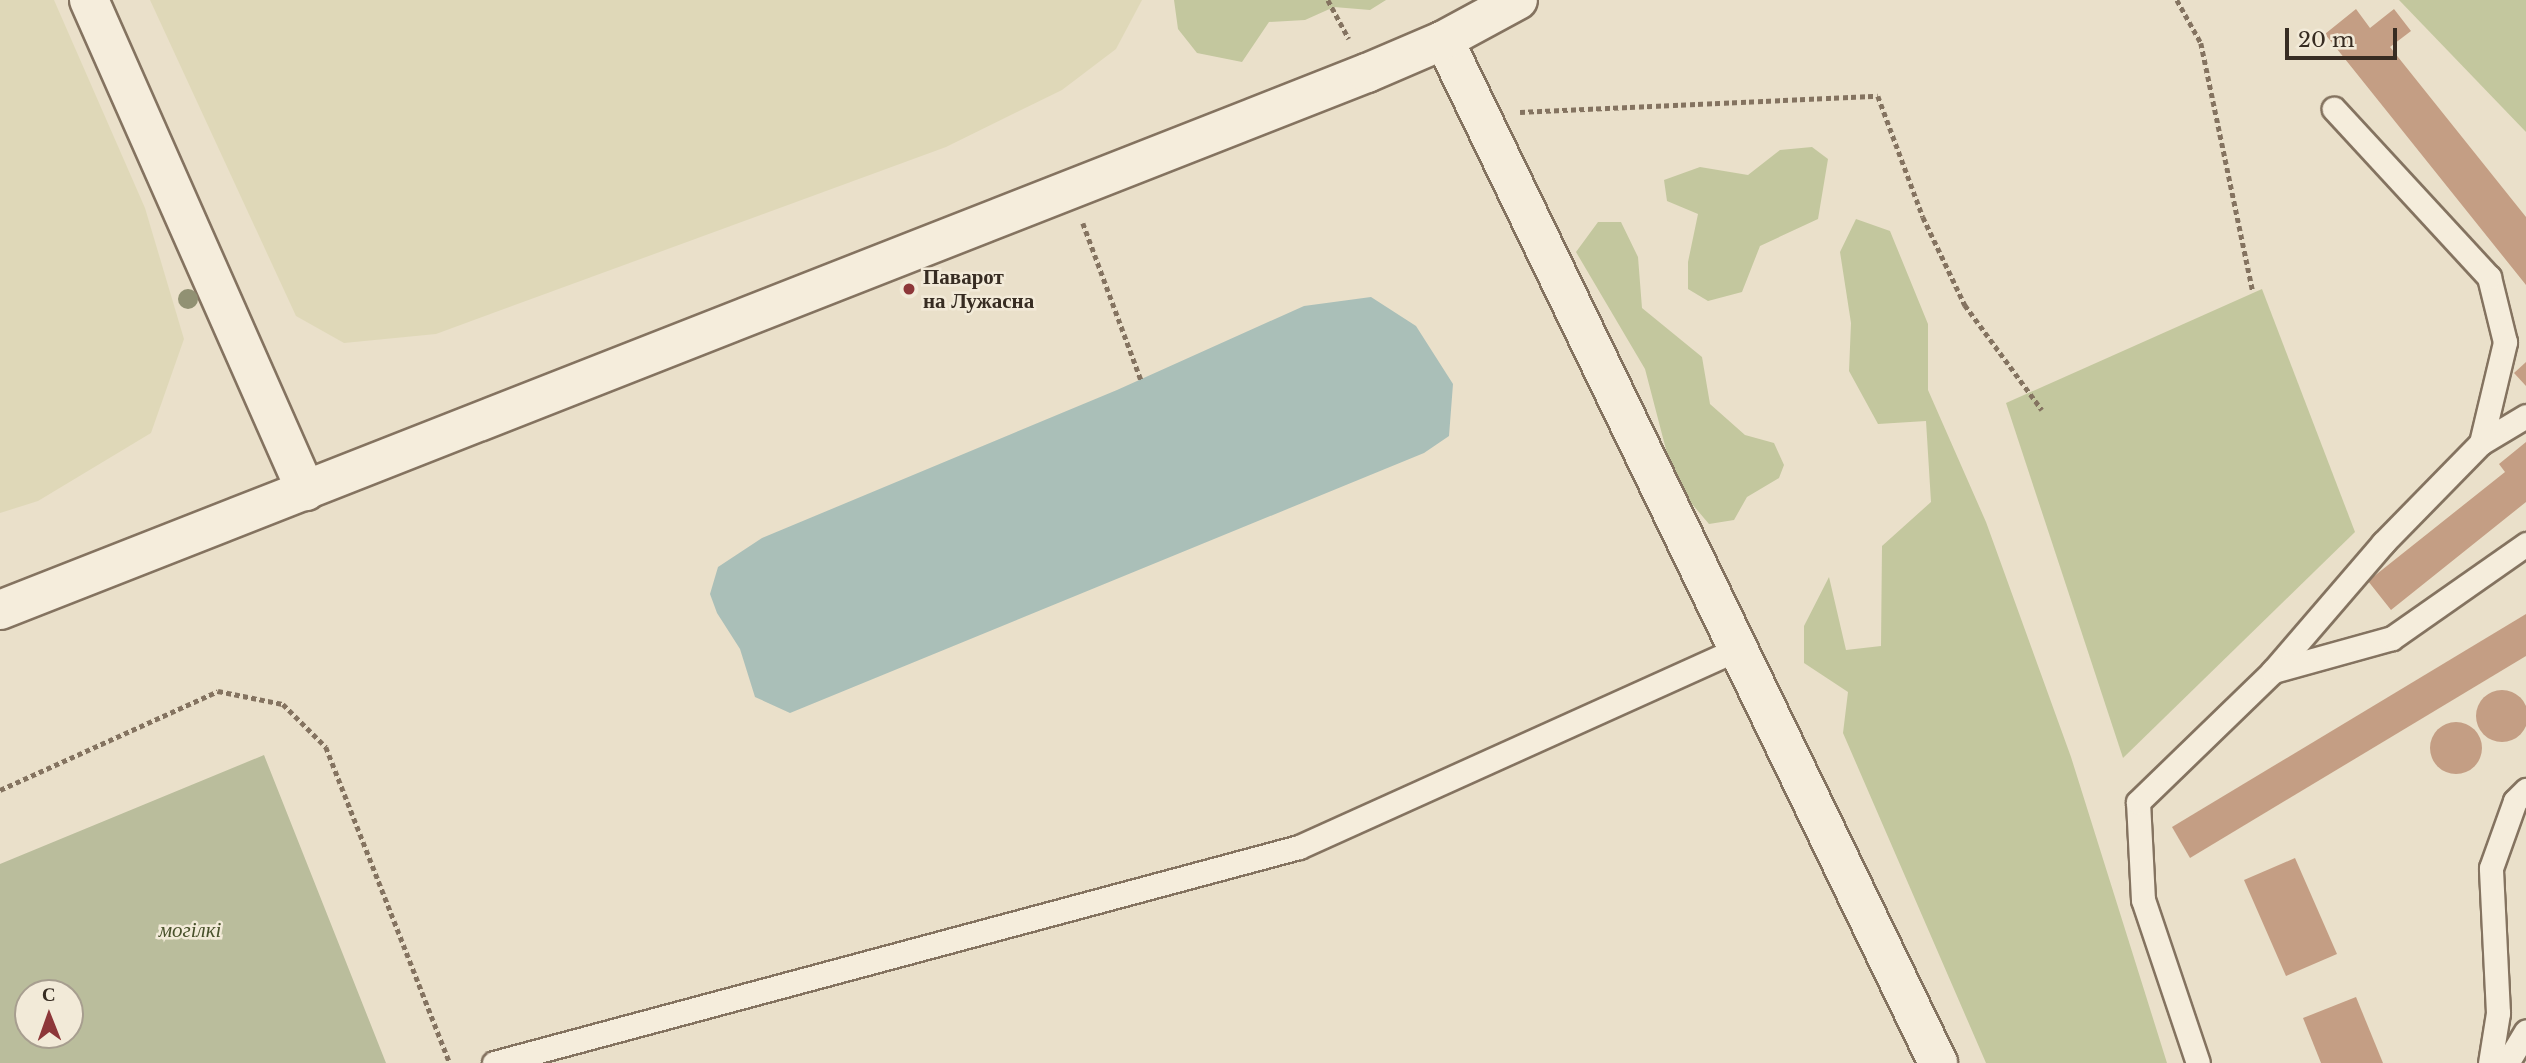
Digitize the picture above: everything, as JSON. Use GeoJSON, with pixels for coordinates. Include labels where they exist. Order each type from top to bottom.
{"type":"FeatureCollection","features":[{"type":"Feature","properties":{"kind":"street"},"geometry":{"type":"LineString","coordinates":[[89,0],[306,491]]}},
{"type":"Feature","properties":{"kind":"street"},"geometry":{"type":"LineString","coordinates":[[0,610],[1444,40],[1518,0]]}},
{"type":"Feature","properties":{"kind":"street"},"geometry":{"type":"LineString","coordinates":[[1444,40],[1484,128],[1739,648],[1938,1063]]}},
{"type":"Feature","properties":{"kind":"lane"},"geometry":{"type":"LineString","coordinates":[[2334,109],[2489,277],[2505,342],[2481,443]]}},
{"type":"Feature","properties":{"kind":"lane"},"geometry":{"type":"LineString","coordinates":[[2198,1063],[2143,900],[2138,802],[2273,671],[2383,543],[2481,443],[2526,416]]}},
{"type":"Feature","properties":{"kind":"lane"},"geometry":{"type":"LineString","coordinates":[[2273,671],[2392,638],[2526,544]]}},
{"type":"Feature","properties":{"kind":"lane"},"geometry":{"type":"LineString","coordinates":[[494,1063],[1299,847],[1739,648]]}},
{"type":"Feature","properties":{"kind":"lane"},"geometry":{"type":"LineString","coordinates":[[2490,1063],[2498,1013],[2491,868],[2515,801],[2526,790]]}},
{"type":"Feature","properties":{"kind":"lane"},"geometry":{"type":"LineString","coordinates":[[2507,1063],[2526,1031]]}},
{"type":"Feature","properties":{"kind":"path"},"geometry":{"type":"LineString","coordinates":[[1328,0],[1347,35]]}},
{"type":"Feature","properties":{"kind":"path"},"geometry":{"type":"LineString","coordinates":[[2177,0],[2201,43],[2253,292]]}},
{"type":"Feature","properties":{"kind":"path"},"geometry":{"type":"LineString","coordinates":[[1484,128],[1525,110],[1878,96],[1923,217],[1965,305],[2042,410]]}},
{"type":"Feature","properties":{"kind":"path"},"geometry":{"type":"LineString","coordinates":[[1071,189],[1141,380]]}},
{"type":"Feature","properties":{"kind":"path"},"geometry":{"type":"LineString","coordinates":[[0,790],[218,691],[283,704],[326,747],[450,1063]]}},
{"type":"Feature","properties":{"kind":"shaded area"},"geometry":{"type":"Polygon","coordinates":[[[0,0],[54,0],[145,208],[184,339],[151,433],[38,501],[0,513],[0,0]]]}},
{"type":"Feature","properties":{"kind":"shaded area"},"geometry":{"type":"Polygon","coordinates":[[[150,0],[1142,0],[1116,49],[1062,90],[946,147],[436,334],[344,343],[296,316],[150,0]]]}},
{"type":"Feature","properties":{"kind":"green space"},"geometry":{"type":"Polygon","coordinates":[[[1174,0],[1386,0],[1370,10],[1334,7],[1305,20],[1269,22],[1242,62],[1197,53],[1178,29],[1174,0]]]}},
{"type":"Feature","properties":{"kind":"green space"},"geometry":{"type":"Polygon","coordinates":[[[2399,0],[2526,0],[2526,132],[2399,0]]]}},
{"type":"Feature","properties":{"kind":"green space"},"geometry":{"type":"Polygon","coordinates":[[[1812,147],[1828,159],[1818,219],[1760,246],[1742,292],[1708,301],[1688,289],[1688,262],[1698,214],[1667,201],[1664,180],[1700,167],[1748,175],[1780,150],[1812,147]]]}},
{"type":"Feature","properties":{"kind":"green space"},"geometry":{"type":"Polygon","coordinates":[[[1856,219],[1890,231],[1928,324],[1928,390],[1986,522],[2071,757],[2167,1063],[1986,1063],[1843,733],[1848,692],[1804,663],[1804,626],[1829,577],[1846,650],[1881,646],[1882,546],[1931,502],[1926,421],[1878,424],[1849,371],[1851,323],[1840,252],[1856,219]]]}},
{"type":"Feature","properties":{"kind":"green space"},"geometry":{"type":"Polygon","coordinates":[[[1598,222],[1621,222],[1638,257],[1642,308],[1702,357],[1710,404],[1745,435],[1774,443],[1784,465],[1779,478],[1747,497],[1734,520],[1709,524],[1675,484],[1645,369],[1576,252],[1598,222]]]}},
{"type":"Feature","properties":{"kind":"green space"},"geometry":{"type":"Polygon","coordinates":[[[2262,289],[2355,532],[2123,758],[2006,403],[2262,289]]]}},
{"type":"Feature","properties":{"kind":"green space","name":"могілкі"},"geometry":{"type":"Polygon","coordinates":[[[264,755],[386,1063],[0,1063],[0,864],[264,755]]]}},
{"type":"Feature","properties":{"kind":"water"},"geometry":{"type":"Polygon","coordinates":[[[1371,297],[1416,326],[1453,384],[1449,436],[1424,453],[790,713],[755,697],[740,649],[717,613],[710,594],[718,567],[762,538],[1117,390],[1304,306],[1371,297]]]}},
{"type":"Feature","properties":{"kind":"building"},"geometry":{"type":"Polygon","coordinates":[[[2356,9],[2370,28],[2394,9],[2411,31],[2390,47],[2526,217],[2526,285],[2325,34],[2356,9]]]}},
{"type":"Feature","properties":{"kind":"building"},"geometry":{"type":"Polygon","coordinates":[[[2526,362],[2526,386],[2514,373],[2526,362]]]}},
{"type":"Feature","properties":{"kind":"building"},"geometry":{"type":"Polygon","coordinates":[[[2526,442],[2526,502],[2391,610],[2368,581],[2505,472],[2499,464],[2526,442]]]}},
{"type":"Feature","properties":{"kind":"building"},"geometry":{"type":"Polygon","coordinates":[[[2526,614],[2526,656],[2190,858],[2172,827],[2526,614]]]}},
{"type":"Feature","properties":{"kind":"building"},"geometry":{"type":"Polygon","coordinates":[[[2502,690],[2512,692],[2520,698],[2526,706],[2526,726],[2520,734],[2512,740],[2502,742],[2492,740],[2484,734],[2478,726],[2476,716],[2478,706],[2484,698],[2492,692],[2502,690]]]}},
{"type":"Feature","properties":{"kind":"building"},"geometry":{"type":"Polygon","coordinates":[[[2456,722],[2466,724],[2474,730],[2480,738],[2480,758],[2474,766],[2466,772],[2456,774],[2446,772],[2438,766],[2432,758],[2430,748],[2432,738],[2438,730],[2446,724],[2456,722]]]}},
{"type":"Feature","properties":{"kind":"building"},"geometry":{"type":"Polygon","coordinates":[[[2295,858],[2337,954],[2286,976],[2244,880],[2295,858]]]}},
{"type":"Feature","properties":{"kind":"building"},"geometry":{"type":"Polygon","coordinates":[[[2356,997],[2383,1063],[2321,1063],[2303,1018],[2356,997]]]}},
{"type":"Feature","properties":{"kind":"place","name":"Паварот на Лужасна"},"geometry":{"type":"Point","coordinates":[909,289]}}]}
